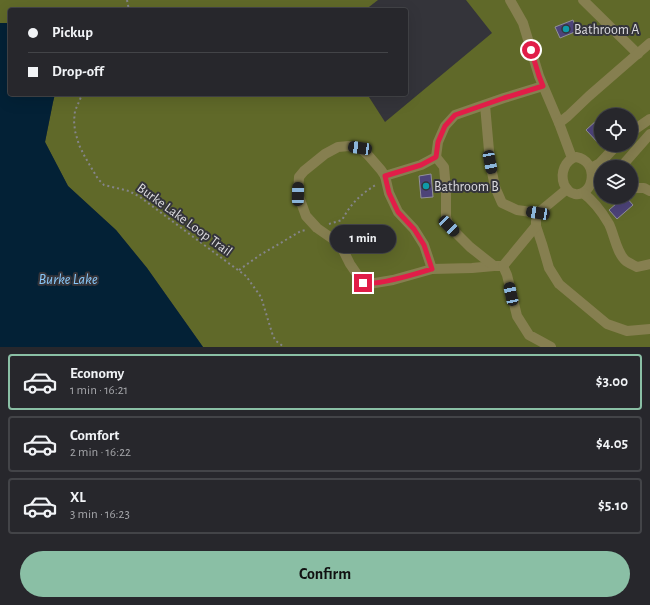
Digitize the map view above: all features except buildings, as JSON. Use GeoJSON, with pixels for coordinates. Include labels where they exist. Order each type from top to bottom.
{"type":"FeatureCollection","features":[{"type":"Feature","properties":{"kind":"lane"},"geometry":{"type":"LineString","coordinates":[[510,0],[523,23],[539,76],[572,158]]}},
{"type":"Feature","properties":{"kind":"lane"},"geometry":{"type":"LineString","coordinates":[[583,0],[638,54]]}},
{"type":"Feature","properties":{"kind":"lane"},"geometry":{"type":"LineString","coordinates":[[559,123],[650,43]]}},
{"type":"Feature","properties":{"kind":"lane"},"geometry":{"type":"LineString","coordinates":[[543,86],[455,115],[445,126],[438,142],[436,157],[444,167],[446,218],[449,226],[470,247],[498,266],[507,275],[517,316],[529,335],[551,347]]}},
{"type":"Feature","properties":{"kind":"lane"},"geometry":{"type":"LineString","coordinates":[[485,105],[490,162],[495,187],[502,203],[517,210],[538,213]]}},
{"type":"Feature","properties":{"kind":"lane"},"geometry":{"type":"LineString","coordinates":[[638,127],[650,119]]}},
{"type":"Feature","properties":{"kind":"lane"},"geometry":{"type":"LineString","coordinates":[[627,160],[650,134]]}},
{"type":"Feature","properties":{"kind":"lane"},"geometry":{"type":"LineString","coordinates":[[432,269],[424,245],[414,229],[398,212],[389,193],[385,176],[368,155],[360,148],[349,146],[338,147],[325,154],[299,177],[298,194],[306,216],[317,228],[340,244],[350,264],[363,283],[369,284],[393,280],[432,269],[498,266],[518,247],[536,226]]}},
{"type":"Feature","properties":{"kind":"lane"},"geometry":{"type":"LineString","coordinates":[[603,160],[611,152]]}},
{"type":"Feature","properties":{"kind":"lane"},"geometry":{"type":"LineString","coordinates":[[385,176],[421,165],[436,157]]}},
{"type":"Feature","properties":{"kind":"lane"},"geometry":{"type":"LineString","coordinates":[[594,164],[583,158],[572,158],[567,162],[562,176],[567,189],[572,193],[577,194],[583,193],[588,189],[594,172]]}},
{"type":"Feature","properties":{"kind":"lane"},"geometry":{"type":"LineString","coordinates":[[638,188],[644,188],[650,191]]}},
{"type":"Feature","properties":{"kind":"lane"},"geometry":{"type":"LineString","coordinates":[[567,189],[538,213],[536,226],[548,268],[559,284],[607,324],[627,330],[650,329]]}},
{"type":"Feature","properties":{"kind":"lane"},"geometry":{"type":"LineString","coordinates":[[583,193],[592,200],[610,225],[617,246],[625,260],[637,267],[650,264]]}},
{"type":"Feature","properties":{"kind":"path","name":"Burke Lake Loop Trail"},"geometry":{"type":"LineString","coordinates":[[82,96],[75,110],[75,131],[79,145],[98,179],[104,185],[129,191],[140,197],[246,276],[261,297],[276,342],[284,347]]}},
{"type":"Feature","properties":{"kind":"green space"},"geometry":{"type":"Polygon","coordinates":[[[0,0],[378,0],[368,8],[8,8],[8,23],[0,23],[0,0]]]}},
{"type":"Feature","properties":{"kind":"green space"},"geometry":{"type":"Polygon","coordinates":[[[466,0],[650,0],[650,347],[203,347],[147,268],[116,230],[68,186],[45,142],[54,96],[368,96],[385,122],[492,33],[466,0]]]}},
{"type":"Feature","properties":{"kind":"water","name":"Burke Lake"},"geometry":{"type":"Polygon","coordinates":[[[0,23],[8,23],[8,96],[54,96],[45,142],[68,186],[116,230],[147,268],[203,347],[0,347],[0,23]]]}},
{"type":"Feature","properties":{"kind":"place","name":"Bathroom A"},"geometry":{"type":"Point","coordinates":[566,29]}},
{"type":"Feature","properties":{"kind":"place","name":"Bathroom B"},"geometry":{"type":"Point","coordinates":[426,186]}},
{"type":"Feature","properties":{"kind":"route"},"geometry":{"type":"LineString","coordinates":[[363,283],[369,284],[393,280],[432,269],[424,245],[414,229],[398,212],[389,193],[385,176],[421,165],[436,157],[438,142],[445,126],[455,115],[543,86],[531,50]]}}]}
